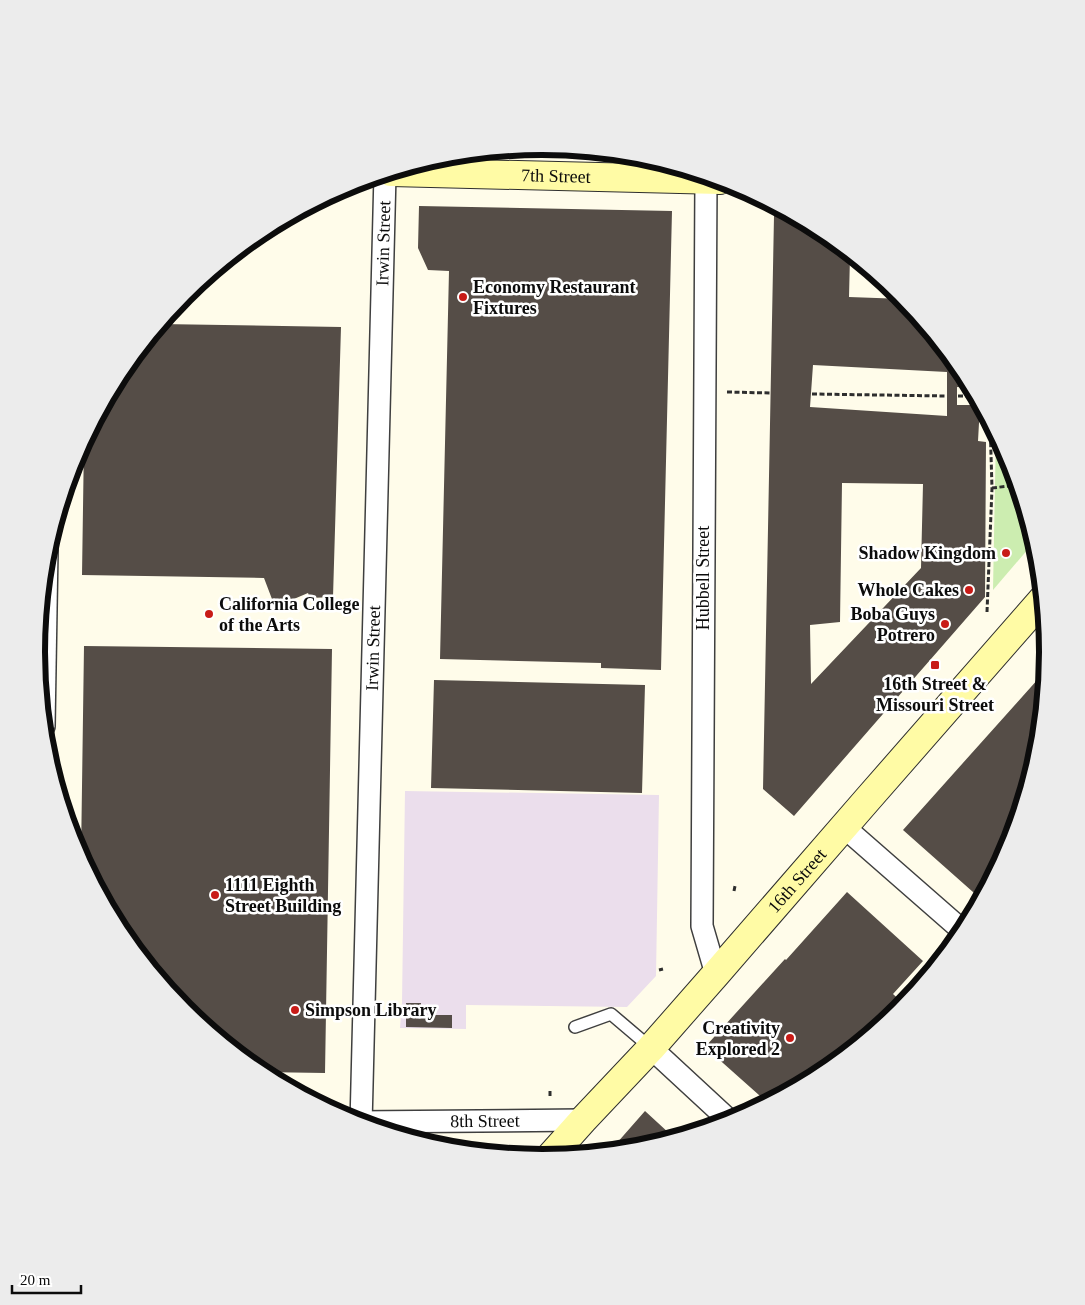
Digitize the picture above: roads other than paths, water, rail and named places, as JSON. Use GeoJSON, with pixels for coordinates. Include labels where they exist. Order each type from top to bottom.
{"type":"FeatureCollection","features":[{"type":"Feature","properties":{"kind":"main road","name":"7th Street"},"geometry":{"type":"LineString","coordinates":[[412,173],[697,180]]}},
{"type":"Feature","properties":{"kind":"main road","name":"16th Street"},"geometry":{"type":"LineString","coordinates":[[557,1150],[651,1048],[844,827],[1038,609]]}},
{"type":"Feature","properties":{"kind":"street","name":"Irwin Street"},"geometry":{"type":"LineString","coordinates":[[360,1115],[386,180]]}},
{"type":"Feature","properties":{"kind":"street","name":"Hubbell Street"},"geometry":{"type":"LineString","coordinates":[[713,185],[704,392],[702,926],[716,974]]}},
{"type":"Feature","properties":{"kind":"street"},"geometry":{"type":"LineString","coordinates":[[45,658],[46,634]]}},
{"type":"Feature","properties":{"kind":"street"},"geometry":{"type":"LineString","coordinates":[[844,827],[958,926]]}},
{"type":"Feature","properties":{"kind":"street"},"geometry":{"type":"LineString","coordinates":[[651,1048],[724,1115]]}},
{"type":"Feature","properties":{"kind":"street","name":"8th Street"},"geometry":{"type":"LineString","coordinates":[[380,1123],[583,1120]]}},
{"type":"Feature","properties":{"kind":"lane"},"geometry":{"type":"LineString","coordinates":[[575,1027],[610,1014],[651,1048]]}},
{"type":"Feature","properties":{"kind":"place","name":"Economy Restaurant Fixtures"},"geometry":{"type":"Point","coordinates":[463,297]}},
{"type":"Feature","properties":{"kind":"place","name":"Shadow Kingdom"},"geometry":{"type":"Point","coordinates":[1006,553]}},
{"type":"Feature","properties":{"kind":"place","name":"Whole Cakes"},"geometry":{"type":"Point","coordinates":[969,590]}},
{"type":"Feature","properties":{"kind":"place","name":"California College of the Arts"},"geometry":{"type":"Point","coordinates":[209,614]}},
{"type":"Feature","properties":{"kind":"place","name":"Boba Guys Potrero"},"geometry":{"type":"Point","coordinates":[945,624]}},
{"type":"Feature","properties":{"kind":"place","name":"16th Street & Missouri Street"},"geometry":{"type":"Point","coordinates":[935,665]}},
{"type":"Feature","properties":{"kind":"place","name":"1111 Eighth Street Building"},"geometry":{"type":"Point","coordinates":[215,895]}},
{"type":"Feature","properties":{"kind":"place","name":"Simpson Library"},"geometry":{"type":"Point","coordinates":[295,1010]}},
{"type":"Feature","properties":{"kind":"place","name":"Creativity Explored 2"},"geometry":{"type":"Point","coordinates":[790,1038]}}]}
